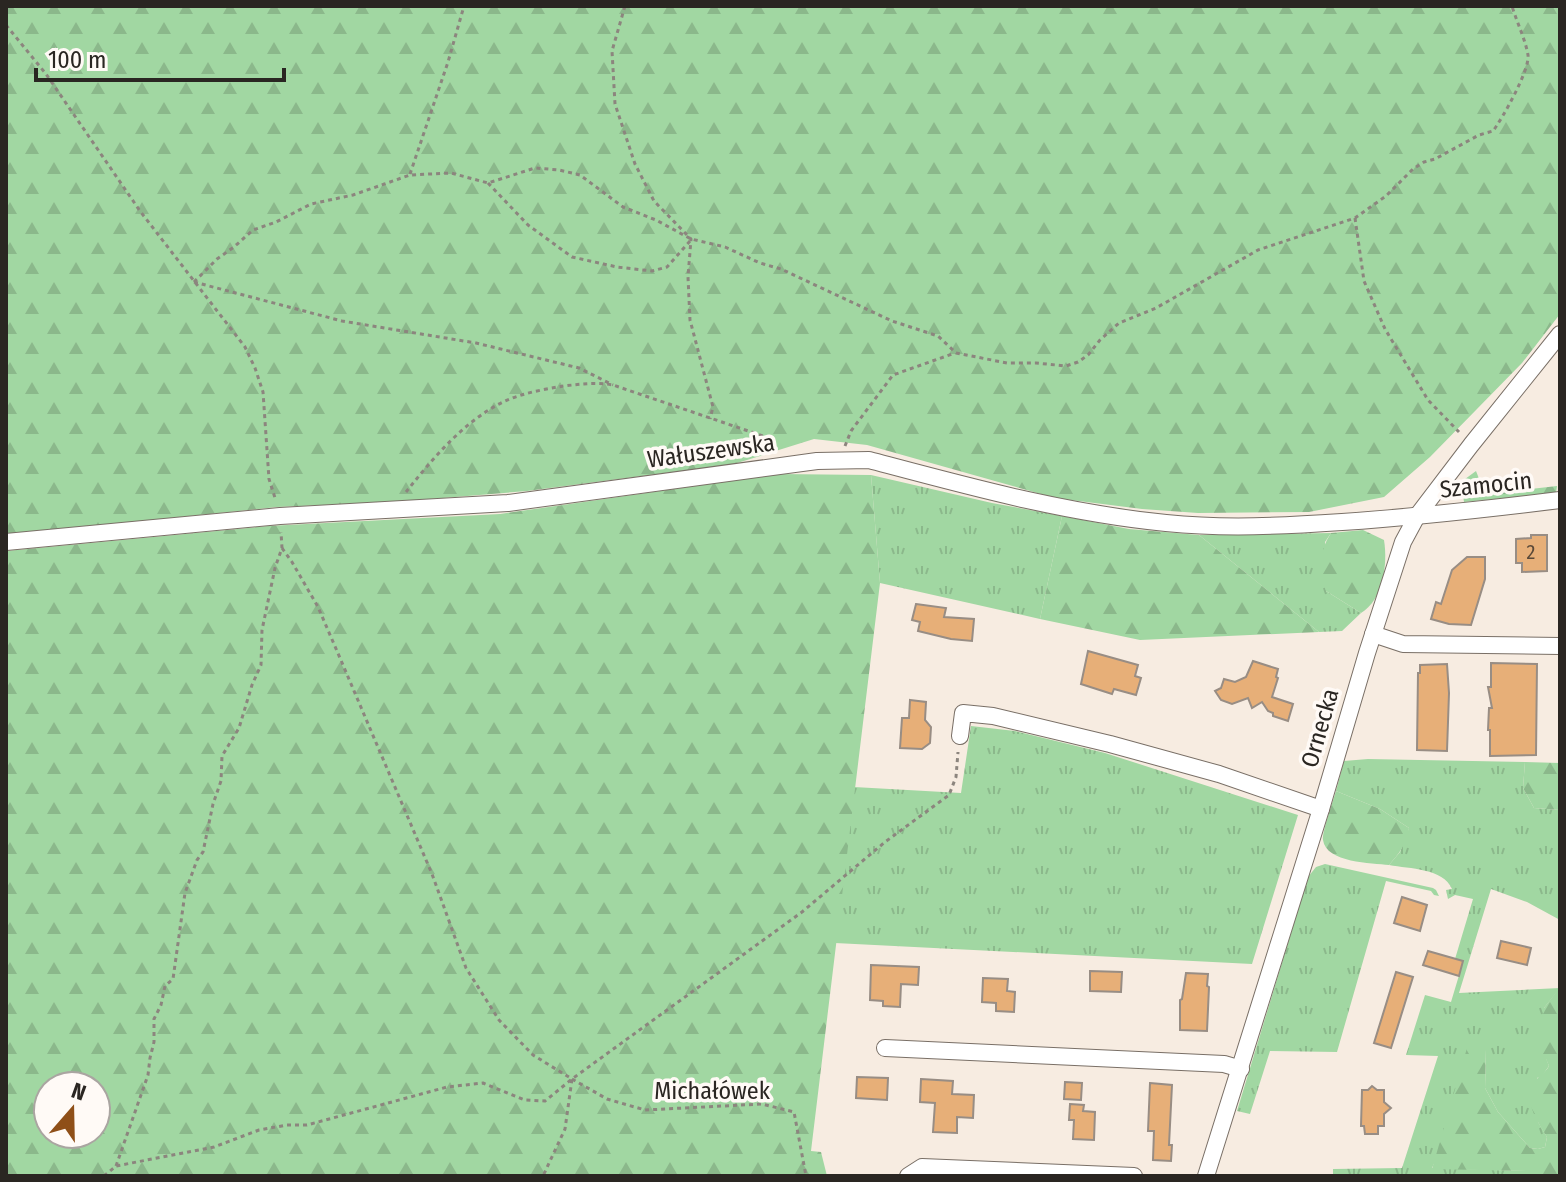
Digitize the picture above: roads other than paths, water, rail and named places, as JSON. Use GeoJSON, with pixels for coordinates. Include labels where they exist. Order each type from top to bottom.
{"type":"FeatureCollection","features":[{"type":"Feature","properties":{"kind":"street","name":"Ornecka"},"geometry":{"type":"LineString","coordinates":[[1206,1176],[1403,542],[1417,516],[1560,334]]}},
{"type":"Feature","properties":{"kind":"street","name":"Wałuszewska"},"geometry":{"type":"LineString","coordinates":[[6,542],[280,516],[508,503],[782,465],[853,459],[869,460],[1012,498],[1071,510],[1167,523],[1258,527],[1417,516]]}},
{"type":"Feature","properties":{"kind":"street","name":"Szamocin"},"geometry":{"type":"LineString","coordinates":[[1417,516],[1560,500]]}},
{"type":"Feature","properties":{"kind":"street"},"geometry":{"type":"LineString","coordinates":[[1373,634],[1403,644],[1560,646]]}},
{"type":"Feature","properties":{"kind":"street"},"geometry":{"type":"LineString","coordinates":[[960,736],[963,713],[993,716],[1219,774],[1321,809]]}},
{"type":"Feature","properties":{"kind":"street"},"geometry":{"type":"LineString","coordinates":[[885,1048],[1224,1064],[1241,1069]]}},
{"type":"Feature","properties":{"kind":"street"},"geometry":{"type":"LineString","coordinates":[[908,1176],[922,1167],[1134,1176]]}}]}
